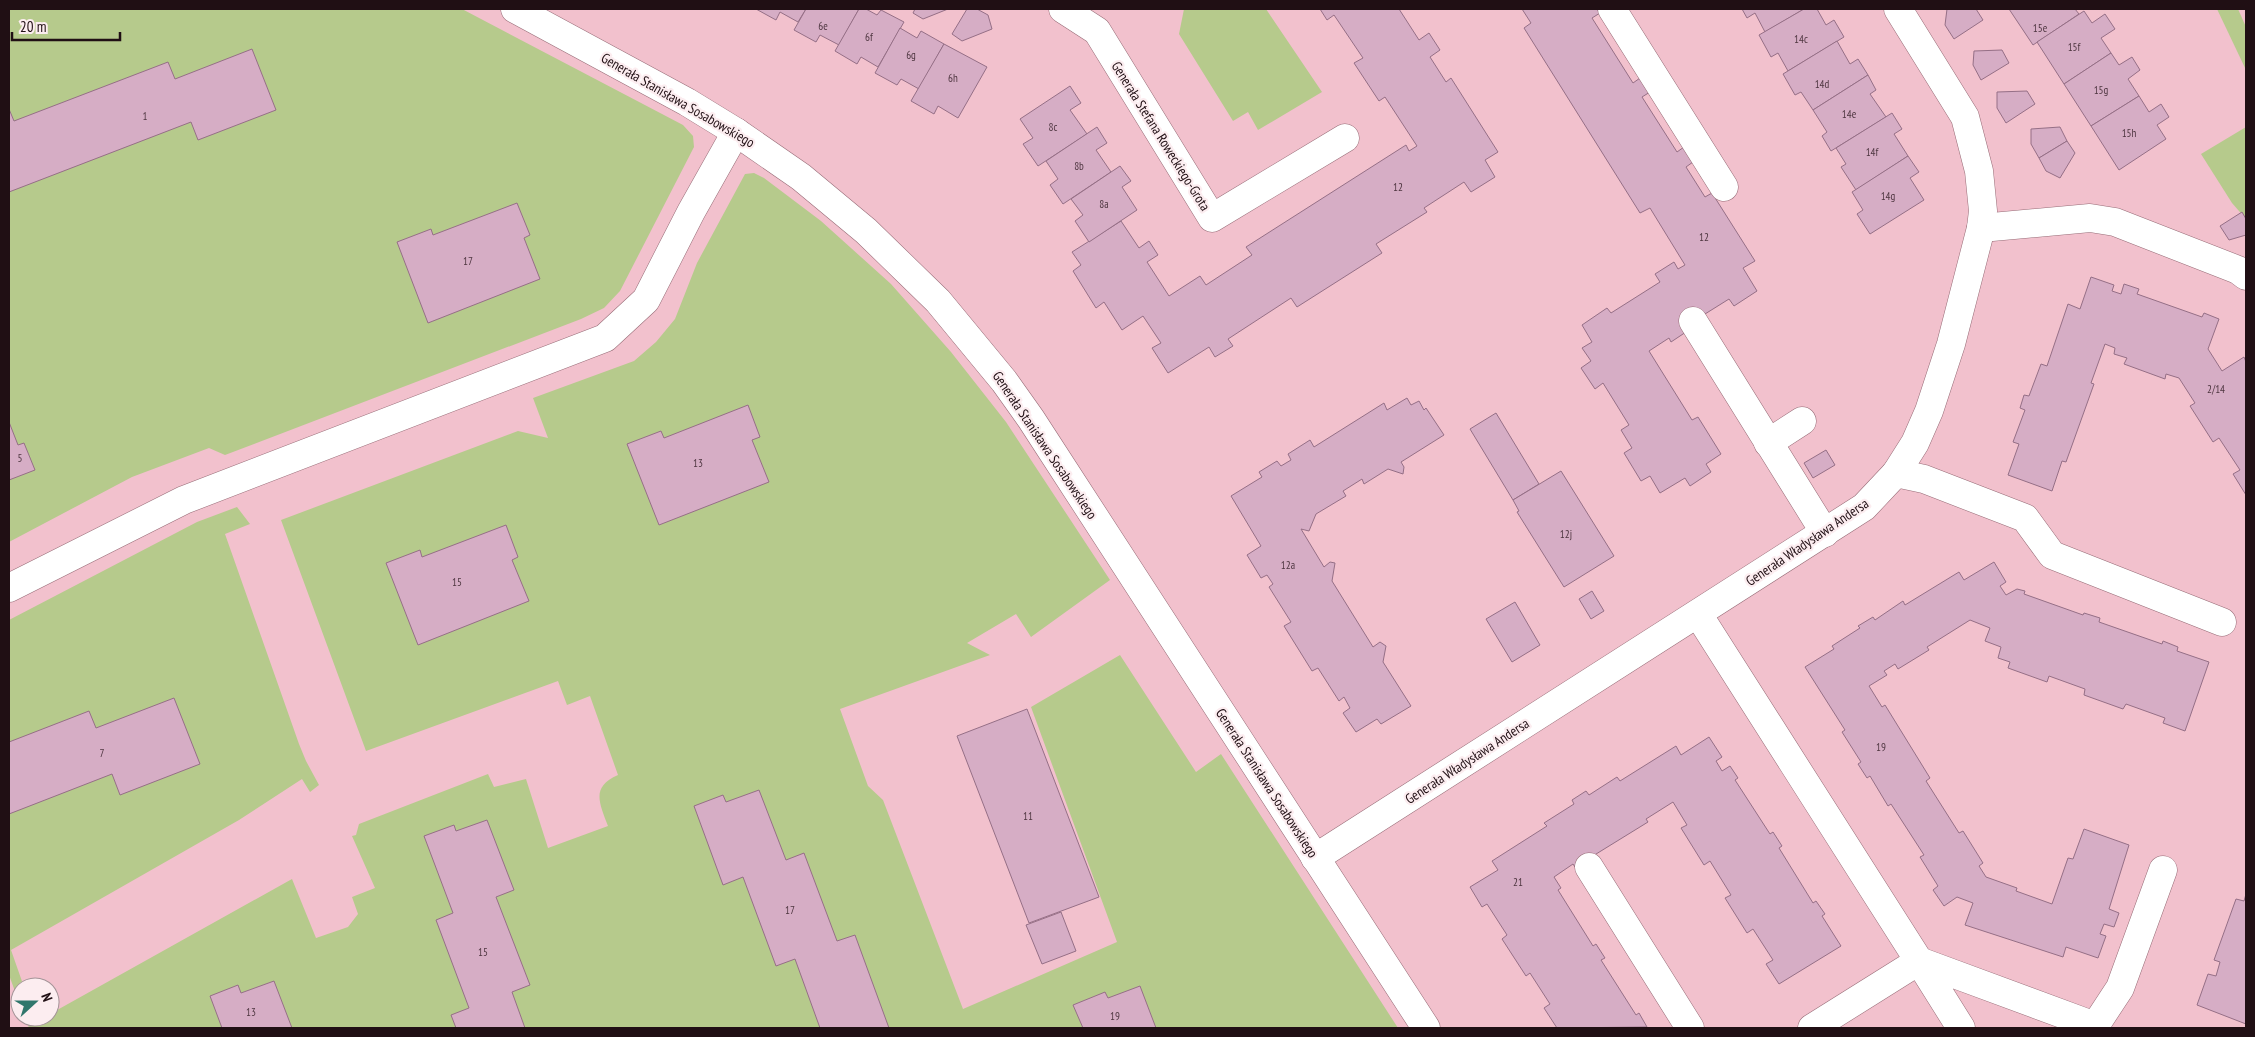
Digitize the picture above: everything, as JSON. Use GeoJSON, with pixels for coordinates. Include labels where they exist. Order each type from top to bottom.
{"type":"FeatureCollection","features":[{"type":"Feature","properties":{"kind":"street","name":"Generała Stefana Roweckiego-Grota"},"geometry":{"type":"LineString","coordinates":[[1064,9],[1097,31],[1212,218],[1345,138]]}},
{"type":"Feature","properties":{"kind":"street"},"geometry":{"type":"LineString","coordinates":[[1612,9],[1724,187]]}},
{"type":"Feature","properties":{"kind":"street","name":"Generała Władysława Andersa"},"geometry":{"type":"LineString","coordinates":[[1315,858],[1825,533],[1864,507],[1896,473],[1914,443],[1929,411],[1951,344],[1981,228],[1983,211],[1979,171],[1965,117],[1898,9]]}},
{"type":"Feature","properties":{"kind":"street","name":"Generała Stanisława Sosabowskiego"},"geometry":{"type":"LineString","coordinates":[[530,12],[736,132],[801,177],[866,231],[938,301],[1004,381],[1047,444],[1426,1028]]}},
{"type":"Feature","properties":{"kind":"street"},"geometry":{"type":"LineString","coordinates":[[9,588],[184,500],[605,338],[646,300],[695,204],[736,132]]}},
{"type":"Feature","properties":{"kind":"street"},"geometry":{"type":"LineString","coordinates":[[1981,228],[2090,218],[2115,222],[2238,270],[2246,276]]}},
{"type":"Feature","properties":{"kind":"street"},"geometry":{"type":"LineString","coordinates":[[1693,322],[1825,533]]}},
{"type":"Feature","properties":{"kind":"street"},"geometry":{"type":"LineString","coordinates":[[1768,443],[1802,421]]}},
{"type":"Feature","properties":{"kind":"street"},"geometry":{"type":"LineString","coordinates":[[1896,473],[1924,480],[2025,518],[2052,554],[2222,622]]}},
{"type":"Feature","properties":{"kind":"street"},"geometry":{"type":"LineString","coordinates":[[1698,614],[1961,1028]]}},
{"type":"Feature","properties":{"kind":"street"},"geometry":{"type":"LineString","coordinates":[[1589,867],[1690,1028]]}},
{"type":"Feature","properties":{"kind":"street"},"geometry":{"type":"LineString","coordinates":[[1919,961],[2095,1026],[2120,988],[2163,870]]}},
{"type":"Feature","properties":{"kind":"street"},"geometry":{"type":"LineString","coordinates":[[1812,1028],[1919,961]]}},
{"type":"Feature","properties":{"kind":"green space"},"geometry":{"type":"Polygon","coordinates":[[[9,9],[462,9],[683,125],[693,136],[694,147],[620,291],[604,308],[581,319],[225,455],[209,448],[132,477],[9,542],[9,9]]]}},
{"type":"Feature","properties":{"kind":"green space"},"geometry":{"type":"Polygon","coordinates":[[[1184,9],[1266,9],[1322,92],[1258,130],[1248,112],[1233,121],[1179,34],[1184,9]]]}},
{"type":"Feature","properties":{"kind":"green space"},"geometry":{"type":"Polygon","coordinates":[[[2217,9],[2238,9],[2246,27],[2246,70],[2217,9]]]}},
{"type":"Feature","properties":{"kind":"green space"},"geometry":{"type":"Polygon","coordinates":[[[2246,127],[2246,219],[2232,203],[2201,154],[2246,127]]]}},
{"type":"Feature","properties":{"kind":"green space"},"geometry":{"type":"Polygon","coordinates":[[[754,173],[764,178],[821,221],[891,284],[951,352],[1006,422],[1110,580],[1031,637],[1016,614],[967,643],[990,655],[840,709],[868,786],[883,800],[963,1009],[1117,942],[1031,707],[1120,655],[1196,772],[1221,754],[1398,1028],[29,1028],[60,1027],[60,1008],[292,879],[316,938],[348,927],[358,914],[352,897],[375,888],[352,836],[356,835],[359,824],[488,774],[494,787],[526,779],[548,848],[608,826],[600,802],[601,790],[609,780],[618,775],[590,696],[567,705],[558,681],[366,751],[281,520],[518,431],[548,438],[533,398],[634,361],[656,342],[675,319],[697,263],[745,174],[754,173]]]}},
{"type":"Feature","properties":{"kind":"green space"},"geometry":{"type":"Polygon","coordinates":[[[237,507],[250,524],[225,534],[299,744],[319,785],[310,792],[302,779],[239,820],[11,950],[20,977],[10,978],[9,620],[197,522],[237,507]]]}},
{"type":"Feature","properties":{"kind":"building"},"geometry":{"type":"Polygon","coordinates":[[[756,9],[806,9],[798,22],[780,12],[776,20],[756,9]]]}},
{"type":"Feature","properties":{"kind":"building"},"geometry":{"type":"Polygon","coordinates":[[[806,9],[859,9],[839,45],[820,35],[816,42],[794,30],[806,9]]]}},
{"type":"Feature","properties":{"kind":"building"},"geometry":{"type":"Polygon","coordinates":[[[859,9],[866,9],[877,15],[881,10],[904,22],[878,67],[861,57],[857,64],[835,51],[859,9]]]}},
{"type":"Feature","properties":{"kind":"building"},"geometry":{"type":"Polygon","coordinates":[[[915,9],[948,9],[923,19],[913,13],[915,9]]]}},
{"type":"Feature","properties":{"kind":"building"},"geometry":{"type":"Polygon","coordinates":[[[967,9],[977,9],[988,15],[992,29],[962,41],[952,34],[967,9]]]}},
{"type":"Feature","properties":{"kind":"building"},"geometry":{"type":"Polygon","coordinates":[[[1320,9],[1399,9],[1419,40],[1429,33],[1440,50],[1430,57],[1446,82],[1451,78],[1498,152],[1485,160],[1495,177],[1471,192],[1464,182],[1424,208],[1427,212],[1376,244],[1382,253],[1297,307],[1291,298],[1228,339],[1233,346],[1215,357],[1209,347],[1168,373],[1152,348],[1161,343],[1143,316],[1122,330],[1104,302],[1096,308],[1073,271],[1081,265],[1072,252],[1121,221],[1139,248],[1149,241],[1158,255],[1147,262],[1169,296],[1200,276],[1206,285],[1252,255],[1246,247],[1406,145],[1409,151],[1417,146],[1385,97],[1379,101],[1354,63],[1363,58],[1334,15],[1327,20],[1320,9]]]}},
{"type":"Feature","properties":{"kind":"building"},"geometry":{"type":"Polygon","coordinates":[[[1522,9],[1597,9],[1600,13],[1592,18],[1633,83],[1640,78],[1650,92],[1642,97],[1677,152],[1684,147],[1693,162],[1686,167],[1705,197],[1712,193],[1755,261],[1743,268],[1757,291],[1734,306],[1729,299],[1689,324],[1692,328],[1671,342],[1669,338],[1649,351],[1692,420],[1698,417],[1721,454],[1706,464],[1711,472],[1690,486],[1685,478],[1660,493],[1650,476],[1641,481],[1624,453],[1632,448],[1621,430],[1629,425],[1603,383],[1595,389],[1581,368],[1591,361],[1582,348],[1592,342],[1582,325],[1607,308],[1611,313],[1660,282],[1655,274],[1674,262],[1678,269],[1685,265],[1650,208],[1640,213],[1524,28],[1531,23],[1522,9]]]}},
{"type":"Feature","properties":{"kind":"building"},"geometry":{"type":"Polygon","coordinates":[[[1742,9],[1804,9],[1765,32],[1755,13],[1747,18],[1742,9]]]}},
{"type":"Feature","properties":{"kind":"building"},"geometry":{"type":"Polygon","coordinates":[[[1804,9],[1817,9],[1826,25],[1834,20],[1844,37],[1788,71],[1778,53],[1771,57],[1759,35],[1804,9]]]}},
{"type":"Feature","properties":{"kind":"building"},"geometry":{"type":"Polygon","coordinates":[[[1947,9],[1976,9],[1983,20],[1954,39],[1945,25],[1947,9]]]}},
{"type":"Feature","properties":{"kind":"building"},"geometry":{"type":"Polygon","coordinates":[[[2009,9],[2075,9],[2079,14],[2033,45],[2009,9]]]}},
{"type":"Feature","properties":{"kind":"building"},"geometry":{"type":"Polygon","coordinates":[[[2084,11],[2092,23],[2105,14],[2115,29],[2101,38],[2111,53],[2064,84],[2037,42],[2084,11]]]}},
{"type":"Feature","properties":{"kind":"building"},"geometry":{"type":"Polygon","coordinates":[[[900,28],[917,38],[921,31],[944,44],[919,89],[901,79],[897,85],[875,73],[900,28]]]}},
{"type":"Feature","properties":{"kind":"building"},"geometry":{"type":"Polygon","coordinates":[[[1837,41],[1850,64],[1858,59],[1868,75],[1813,110],[1801,92],[1795,95],[1783,74],[1837,41]]]}},
{"type":"Feature","properties":{"kind":"building"},"geometry":{"type":"Polygon","coordinates":[[[944,44],[987,67],[958,118],[938,106],[934,114],[911,101],[944,44]]]}},
{"type":"Feature","properties":{"kind":"building"},"geometry":{"type":"Polygon","coordinates":[[[252,49],[276,110],[198,140],[191,122],[9,192],[9,109],[14,121],[168,62],[175,79],[252,49]]]}},
{"type":"Feature","properties":{"kind":"building"},"geometry":{"type":"Polygon","coordinates":[[[2002,50],[2009,63],[1981,80],[1973,65],[1974,51],[2002,50]]]}},
{"type":"Feature","properties":{"kind":"building"},"geometry":{"type":"Polygon","coordinates":[[[2111,53],[2119,65],[2132,57],[2140,70],[2128,79],[2139,96],[2091,126],[2064,84],[2111,53]]]}},
{"type":"Feature","properties":{"kind":"building"},"geometry":{"type":"Polygon","coordinates":[[[1868,75],[1876,90],[1870,94],[1886,117],[1831,151],[1822,136],[1827,132],[1813,110],[1868,75]]]}},
{"type":"Feature","properties":{"kind":"building"},"geometry":{"type":"Polygon","coordinates":[[[1070,86],[1081,103],[1070,110],[1087,134],[1038,166],[1023,144],[1033,138],[1020,119],[1070,86]]]}},
{"type":"Feature","properties":{"kind":"building"},"geometry":{"type":"Polygon","coordinates":[[[2027,91],[2035,104],[2006,123],[1997,108],[1997,92],[2027,91]]]}},
{"type":"Feature","properties":{"kind":"building"},"geometry":{"type":"Polygon","coordinates":[[[2139,96],[2149,112],[2161,104],[2169,117],[2157,125],[2166,139],[2119,170],[2091,126],[2139,96]]]}},
{"type":"Feature","properties":{"kind":"building"},"geometry":{"type":"Polygon","coordinates":[[[1892,113],[1902,129],[1894,134],[1908,156],[1856,190],[1841,167],[1846,164],[1836,148],[1892,113]]]}},
{"type":"Feature","properties":{"kind":"building"},"geometry":{"type":"Polygon","coordinates":[[[1097,127],[1107,143],[1096,150],[1111,172],[1063,204],[1050,185],[1058,179],[1046,161],[1097,127]]]}},
{"type":"Feature","properties":{"kind":"building"},"geometry":{"type":"Polygon","coordinates":[[[2060,127],[2067,141],[2039,158],[2031,144],[2031,129],[2060,127]]]}},
{"type":"Feature","properties":{"kind":"building"},"geometry":{"type":"Polygon","coordinates":[[[2067,141],[2075,153],[2060,178],[2046,171],[2039,158],[2067,141]]]}},
{"type":"Feature","properties":{"kind":"building"},"geometry":{"type":"Polygon","coordinates":[[[1908,156],[1919,172],[1910,178],[1924,200],[1870,234],[1857,214],[1863,210],[1852,192],[1908,156]]]}},
{"type":"Feature","properties":{"kind":"building"},"geometry":{"type":"Polygon","coordinates":[[[1120,166],[1131,181],[1122,187],[1137,210],[1089,242],[1075,221],[1083,215],[1071,199],[1120,166]]]}},
{"type":"Feature","properties":{"kind":"building"},"geometry":{"type":"Polygon","coordinates":[[[517,203],[530,235],[524,238],[540,279],[428,323],[397,242],[431,229],[433,235],[517,203]]]}},
{"type":"Feature","properties":{"kind":"building"},"geometry":{"type":"Polygon","coordinates":[[[2242,212],[2246,219],[2246,235],[2229,240],[2220,226],[2242,212]]]}},
{"type":"Feature","properties":{"kind":"building"},"geometry":{"type":"Polygon","coordinates":[[[2091,277],[2114,285],[2112,291],[2121,294],[2124,284],[2139,289],[2137,294],[2202,317],[2204,313],[2219,319],[2208,349],[2222,371],[2244,357],[2246,362],[2246,495],[2233,474],[2240,470],[2219,438],[2213,442],[2190,406],[2195,403],[2179,378],[2166,374],[2165,379],[2124,364],[2127,358],[2114,354],[2115,348],[2105,344],[2091,383],[2094,384],[2066,462],[2062,461],[2052,491],[2008,475],[2019,444],[2013,442],[2025,410],[2020,408],[2024,395],[2029,396],[2041,364],[2047,366],[2068,304],[2080,309],[2091,277]]]}},
{"type":"Feature","properties":{"kind":"building"},"geometry":{"type":"Polygon","coordinates":[[[1407,398],[1411,405],[1419,401],[1424,410],[1426,408],[1444,435],[1401,462],[1404,467],[1403,474],[1388,469],[1364,484],[1362,479],[1343,491],[1346,496],[1316,514],[1309,531],[1301,529],[1324,567],[1330,562],[1335,563],[1332,581],[1373,647],[1380,642],[1386,646],[1383,662],[1411,706],[1381,724],[1377,719],[1356,732],[1343,713],[1350,708],[1344,697],[1339,701],[1318,668],[1312,671],[1284,626],[1291,622],[1269,587],[1273,584],[1267,575],[1261,578],[1247,555],[1261,546],[1231,496],[1262,477],[1259,472],[1277,461],[1281,466],[1291,460],[1288,454],[1310,440],[1314,447],[1384,403],[1387,410],[1407,398]]]}},
{"type":"Feature","properties":{"kind":"building"},"geometry":{"type":"Polygon","coordinates":[[[748,405],[760,437],[752,440],[769,482],[659,525],[627,444],[661,431],[664,438],[748,405]]]}},
{"type":"Feature","properties":{"kind":"building"},"geometry":{"type":"Polygon","coordinates":[[[1496,413],[1539,484],[1513,500],[1470,429],[1496,413]]]}},
{"type":"Feature","properties":{"kind":"building"},"geometry":{"type":"Polygon","coordinates":[[[9,422],[18,445],[24,443],[35,470],[9,480],[9,422]]]}},
{"type":"Feature","properties":{"kind":"building"},"geometry":{"type":"Polygon","coordinates":[[[1826,450],[1835,465],[1813,478],[1804,463],[1826,450]]]}},
{"type":"Feature","properties":{"kind":"building"},"geometry":{"type":"Polygon","coordinates":[[[1561,471],[1614,556],[1564,587],[1517,512],[1519,511],[1513,500],[1561,471]]]}},
{"type":"Feature","properties":{"kind":"building"},"geometry":{"type":"Polygon","coordinates":[[[506,525],[518,557],[512,560],[529,601],[418,645],[386,563],[420,550],[422,557],[506,525]]]}},
{"type":"Feature","properties":{"kind":"building"},"geometry":{"type":"Polygon","coordinates":[[[1994,562],[2006,582],[2000,586],[2006,595],[2017,589],[2025,591],[2024,594],[2083,615],[2084,613],[2100,618],[2099,622],[2162,644],[2163,641],[2178,647],[2177,651],[2209,662],[2185,731],[2163,723],[2165,718],[2126,704],[2123,709],[2084,695],[2085,689],[2049,676],[2047,682],[2008,668],[2010,662],[1998,658],[2001,647],[1985,641],[1990,628],[1970,620],[1927,647],[1929,650],[1898,669],[1895,664],[1884,671],[1887,675],[1869,686],[1882,707],[1885,705],[1930,778],[1926,781],[1959,833],[1963,831],[1983,863],[1979,866],[1986,877],[2017,888],[2016,891],[2052,904],[2068,858],[2073,859],[2084,829],[2129,845],[2109,909],[2119,913],[2114,927],[2104,924],[2100,934],[2106,936],[2098,958],[2066,947],[2063,957],[1965,925],[1973,903],[1957,897],[1944,906],[1933,890],[1938,886],[1920,857],[1924,855],[1891,804],[1888,806],[1870,776],[1867,778],[1858,764],[1861,762],[1842,732],[1845,730],[1805,667],[1834,649],[1832,646],[1873,617],[1875,620],[1903,601],[1905,605],[1959,572],[1964,580],[1994,562]]]}},
{"type":"Feature","properties":{"kind":"building"},"geometry":{"type":"Polygon","coordinates":[[[1592,591],[1604,611],[1591,619],[1579,599],[1592,591]]]}},
{"type":"Feature","properties":{"kind":"building"},"geometry":{"type":"Polygon","coordinates":[[[1515,602],[1540,645],[1512,662],[1486,619],[1515,602]]]}},
{"type":"Feature","properties":{"kind":"building"},"geometry":{"type":"Polygon","coordinates":[[[174,698],[200,764],[120,795],[112,774],[9,814],[9,742],[89,711],[96,728],[174,698]]]}},
{"type":"Feature","properties":{"kind":"building"},"geometry":{"type":"Polygon","coordinates":[[[1027,709],[1099,897],[1029,923],[957,736],[1027,709]]]}},
{"type":"Feature","properties":{"kind":"building"},"geometry":{"type":"Polygon","coordinates":[[[1709,737],[1722,757],[1716,761],[1722,771],[1730,766],[1738,778],[1735,780],[1770,834],[1773,832],[1782,846],[1779,848],[1813,903],[1816,901],[1825,914],[1822,916],[1841,946],[1779,984],[1766,964],[1773,960],[1753,929],[1747,933],[1725,898],[1731,895],[1710,861],[1704,865],[1681,828],[1687,825],[1673,802],[1646,819],[1648,822],[1575,867],[1573,864],[1554,877],[1561,888],[1558,890],[1593,946],[1596,944],[1605,958],[1601,960],[1636,1015],[1639,1013],[1647,1027],[1557,1028],[1544,1008],[1550,1004],[1530,973],[1526,976],[1502,939],[1507,935],[1487,904],[1482,907],[1470,887],[1498,870],[1492,861],[1547,826],[1544,823],[1574,804],[1572,800],[1586,791],[1589,795],[1617,777],[1620,781],[1676,746],[1681,755],[1709,737]]]}},
{"type":"Feature","properties":{"kind":"building"},"geometry":{"type":"Polygon","coordinates":[[[759,790],[786,860],[804,853],[837,941],[855,935],[889,1028],[820,1028],[795,959],[776,966],[743,877],[723,885],[694,806],[723,795],[726,802],[759,790]]]}},
{"type":"Feature","properties":{"kind":"building"},"geometry":{"type":"Polygon","coordinates":[[[487,820],[514,890],[496,897],[530,985],[512,992],[525,1028],[456,1028],[451,1015],[469,1008],[436,920],[453,913],[424,836],[454,825],[456,831],[487,820]]]}},
{"type":"Feature","properties":{"kind":"building"},"geometry":{"type":"Polygon","coordinates":[[[2246,894],[2246,1024],[2197,1005],[2208,974],[2216,976],[2220,962],[2214,960],[2236,899],[2244,901],[2246,894]]]}},
{"type":"Feature","properties":{"kind":"building"},"geometry":{"type":"Polygon","coordinates":[[[1061,912],[1076,951],[1042,964],[1026,925],[1061,912]]]}},
{"type":"Feature","properties":{"kind":"building"},"geometry":{"type":"Polygon","coordinates":[[[274,981],[292,1028],[222,1028],[210,996],[238,985],[241,993],[274,981]]]}},
{"type":"Feature","properties":{"kind":"building"},"geometry":{"type":"Polygon","coordinates":[[[1140,986],[1156,1028],[1083,1028],[1073,1005],[1105,992],[1108,998],[1140,986]]]}}]}
